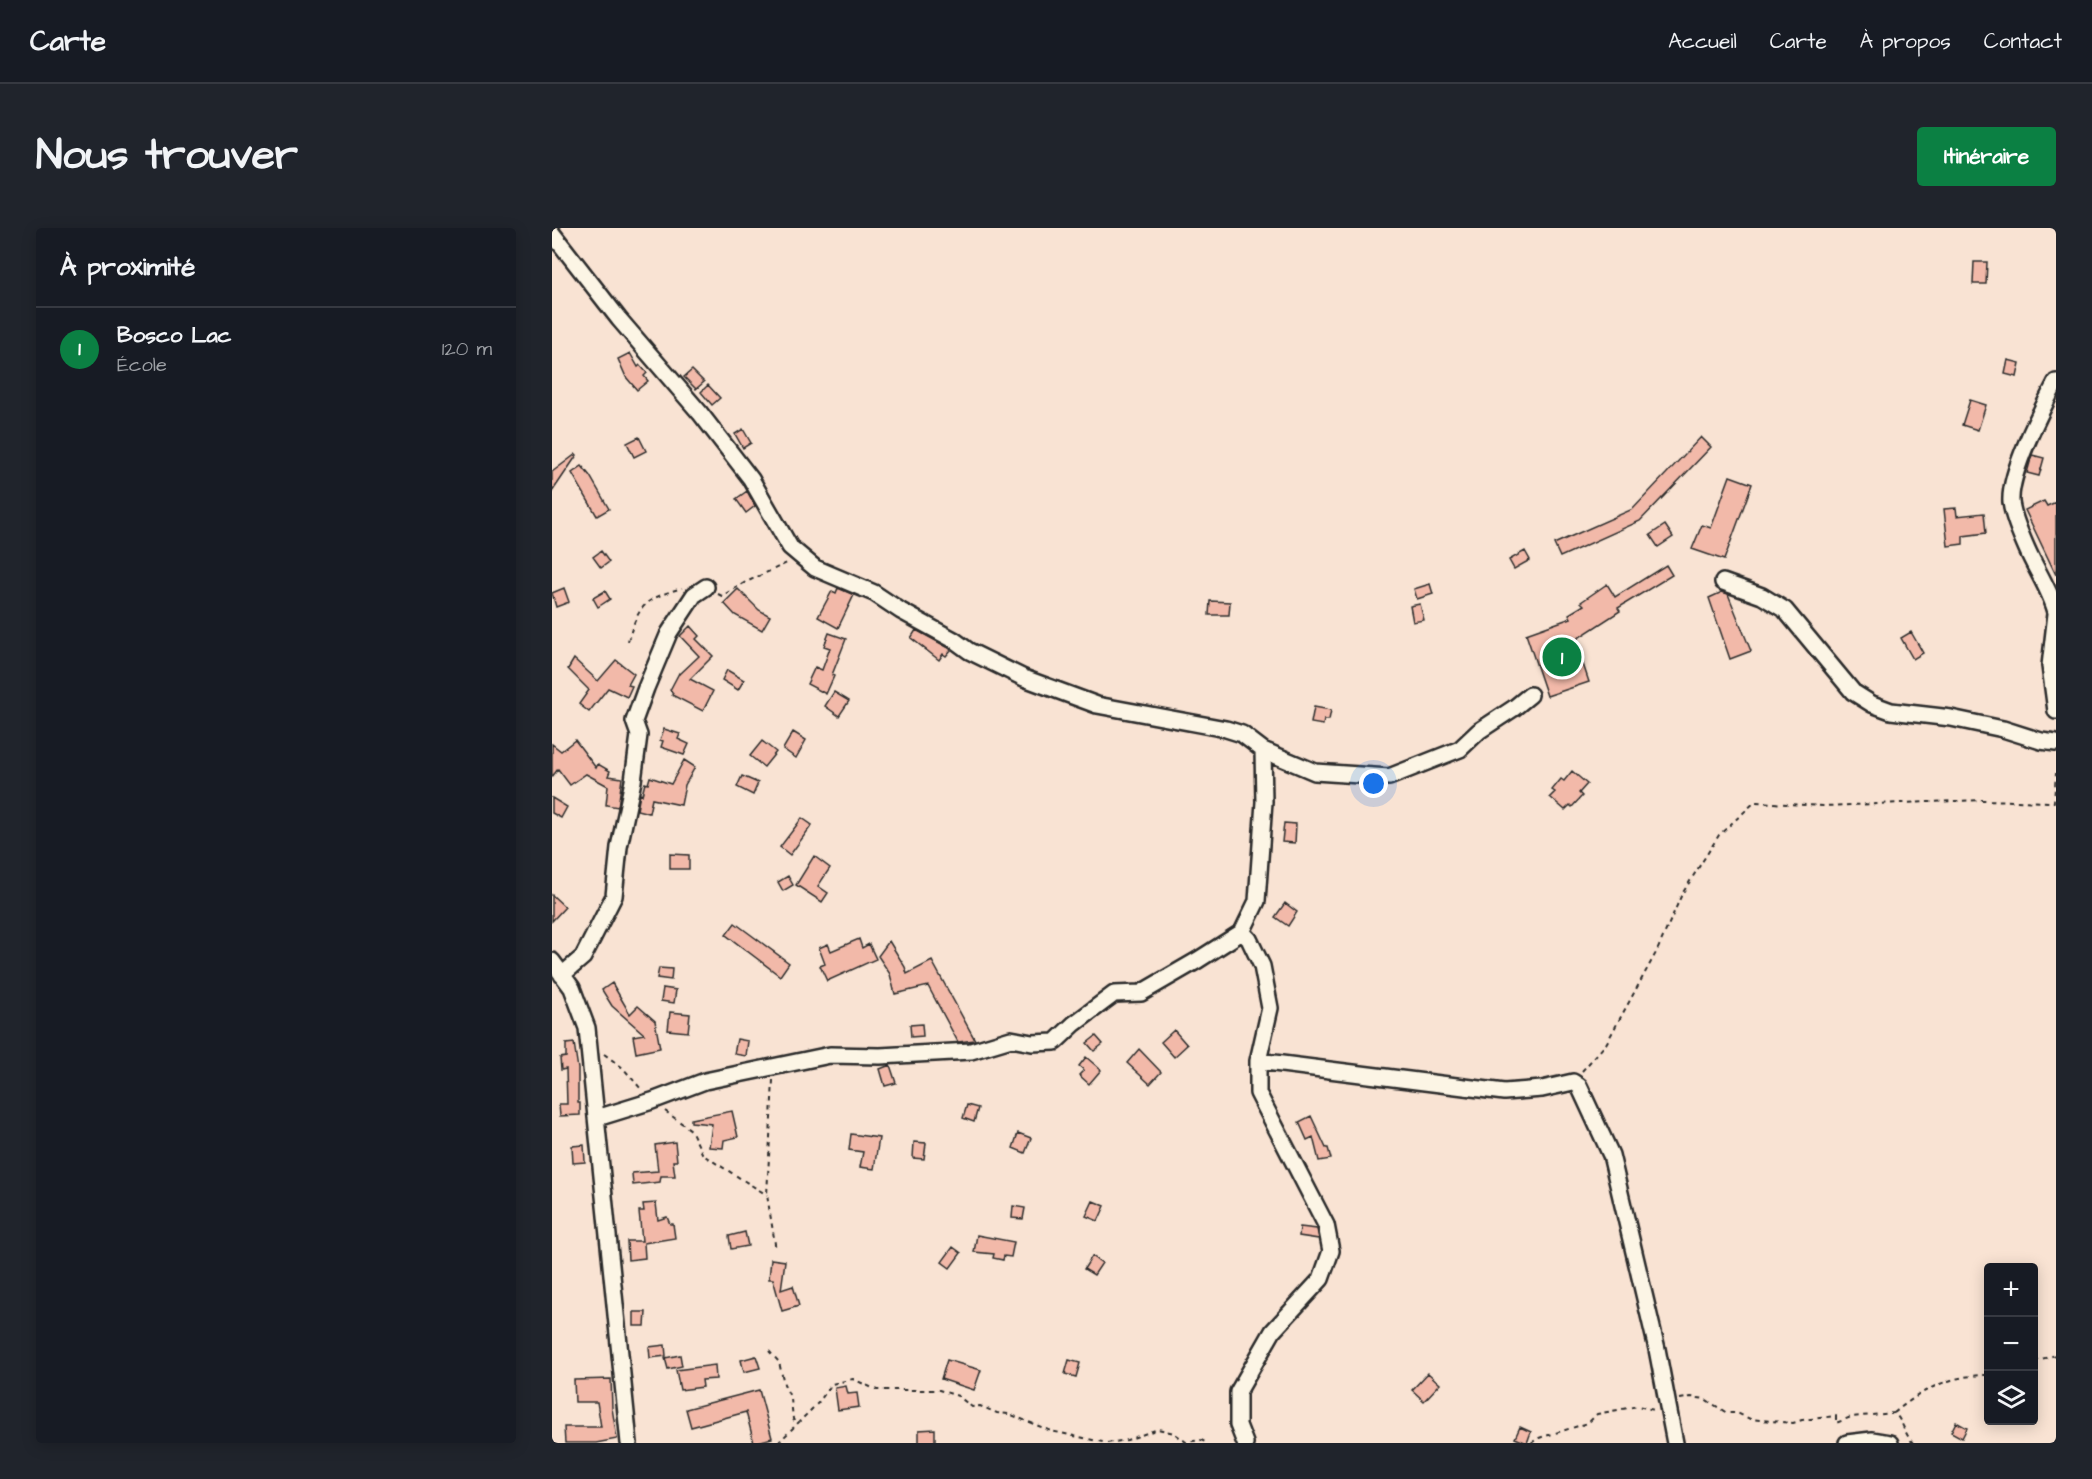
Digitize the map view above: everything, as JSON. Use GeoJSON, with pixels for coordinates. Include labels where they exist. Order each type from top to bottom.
{"type":"FeatureCollection","features":[{"type":"Feature","properties":{"kind":"street"},"geometry":{"type":"LineString","coordinates":[[552,233],[619,319],[700,413],[751,479],[790,547],[815,568],[874,593],[969,651],[1024,678],[1097,705],[1242,734],[1263,750],[1315,772],[1389,777],[1460,749],[1479,731],[1530,695]]}},
{"type":"Feature","properties":{"kind":"street"},"geometry":{"type":"LineString","coordinates":[[2056,382],[2021,458],[2011,501],[2013,513],[2053,601],[2056,613],[2050,666],[2056,711]]}},
{"type":"Feature","properties":{"kind":"street"},"geometry":{"type":"LineString","coordinates":[[1723,582],[1762,596],[1785,610],[1853,692],[1872,704],[1891,711],[1951,718],[2056,743]]}},
{"type":"Feature","properties":{"kind":"street"},"geometry":{"type":"LineString","coordinates":[[562,975],[583,957],[614,896],[619,847],[633,781],[639,735],[634,721],[669,633],[694,595],[706,587]]}},
{"type":"Feature","properties":{"kind":"street"},"geometry":{"type":"LineString","coordinates":[[597,1118],[705,1081],[830,1055],[880,1056],[971,1051],[1011,1039],[1032,1043],[1055,1042],[1074,1024],[1114,994],[1141,993],[1242,932],[1257,902],[1264,802],[1263,750]]}},
{"type":"Feature","properties":{"kind":"street"},"geometry":{"type":"LineString","coordinates":[[1242,932],[1249,939],[1262,966],[1270,1008],[1258,1061],[1258,1093],[1326,1225],[1332,1251],[1321,1279],[1273,1331],[1238,1392],[1238,1425],[1245,1443]]}},
{"type":"Feature","properties":{"kind":"street"},"geometry":{"type":"LineString","coordinates":[[552,961],[572,988],[581,1010],[588,1043],[629,1443]]}},
{"type":"Feature","properties":{"kind":"street"},"geometry":{"type":"LineString","coordinates":[[1258,1061],[1504,1092],[1542,1089],[1573,1082],[1579,1086],[1611,1155],[1657,1349],[1675,1443]]}},
{"type":"Feature","properties":{"kind":"street"},"geometry":{"type":"LineString","coordinates":[[1847,1443],[1872,1440],[1890,1443]]}},
{"type":"Feature","properties":{"kind":"path"},"geometry":{"type":"LineString","coordinates":[[1573,1082],[1606,1044],[1657,951],[1682,894],[1719,835],[1755,802],[1823,806],[1983,800],[2054,802],[2056,773]]}},
{"type":"Feature","properties":{"kind":"path"},"geometry":{"type":"LineString","coordinates":[[588,1043],[623,1068],[652,1101],[692,1130],[704,1155],[767,1195]]}},
{"type":"Feature","properties":{"kind":"path"},"geometry":{"type":"LineString","coordinates":[[773,1066],[767,1195],[776,1250]]}},
{"type":"Feature","properties":{"kind":"path"},"geometry":{"type":"LineString","coordinates":[[769,1351],[779,1362],[784,1384],[791,1399],[793,1419],[796,1425]]}},
{"type":"Feature","properties":{"kind":"path"},"geometry":{"type":"LineString","coordinates":[[2038,1359],[2056,1355]]}},
{"type":"Feature","properties":{"kind":"path"},"geometry":{"type":"LineString","coordinates":[[1531,1443],[1539,1438],[1588,1423],[1597,1414],[1638,1406],[1660,1411],[1682,1398],[1691,1397],[1705,1399],[1727,1413],[1737,1413],[1750,1419],[1793,1423],[1836,1416],[1836,1423],[1851,1417],[1894,1413],[1927,1388],[1950,1380],[1984,1376]]}},
{"type":"Feature","properties":{"kind":"path"},"geometry":{"type":"LineString","coordinates":[[778,1443],[818,1403],[832,1384],[853,1379],[877,1390],[939,1390],[958,1396],[972,1407],[980,1406],[997,1413],[1009,1414],[1051,1431],[1107,1443],[1127,1440],[1158,1429],[1174,1432],[1186,1442],[1201,1440],[1207,1443]]}},
{"type":"Feature","properties":{"kind":"path"},"geometry":{"type":"LineString","coordinates":[[1894,1413],[1899,1417],[1906,1435],[1913,1443]]}},
{"type":"Feature","properties":{"kind":"building"},"geometry":{"type":"Polygon","coordinates":[[[1974,262],[1987,262],[1986,284],[1973,284],[1974,262]]]}},
{"type":"Feature","properties":{"kind":"building"},"geometry":{"type":"Polygon","coordinates":[[[630,353],[638,367],[640,365],[647,373],[644,376],[648,381],[637,390],[626,377],[618,359],[630,353]]]}},
{"type":"Feature","properties":{"kind":"building"},"geometry":{"type":"Polygon","coordinates":[[[2008,360],[2020,363],[2017,377],[2005,374],[2008,360]]]}},
{"type":"Feature","properties":{"kind":"building"},"geometry":{"type":"Polygon","coordinates":[[[692,370],[704,382],[696,389],[684,377],[692,370]]]}},
{"type":"Feature","properties":{"kind":"building"},"geometry":{"type":"Polygon","coordinates":[[[708,385],[720,398],[712,405],[701,392],[708,385]]]}},
{"type":"Feature","properties":{"kind":"building"},"geometry":{"type":"Polygon","coordinates":[[[1970,400],[1986,405],[1978,430],[1962,425],[1970,400]]]}},
{"type":"Feature","properties":{"kind":"building"},"geometry":{"type":"Polygon","coordinates":[[[743,429],[751,443],[743,448],[735,434],[743,429]]]}},
{"type":"Feature","properties":{"kind":"building"},"geometry":{"type":"Polygon","coordinates":[[[639,437],[646,451],[634,457],[627,443],[639,437]]]}},
{"type":"Feature","properties":{"kind":"building"},"geometry":{"type":"Polygon","coordinates":[[[1701,437],[1711,447],[1640,521],[1560,557],[1554,544],[1633,509],[1701,437]]]}},
{"type":"Feature","properties":{"kind":"building"},"geometry":{"type":"Polygon","coordinates":[[[577,455],[552,492],[552,472],[577,455]]]}},
{"type":"Feature","properties":{"kind":"building"},"geometry":{"type":"Polygon","coordinates":[[[2032,455],[2044,458],[2039,476],[2027,473],[2032,455]]]}},
{"type":"Feature","properties":{"kind":"building"},"geometry":{"type":"Polygon","coordinates":[[[582,466],[609,509],[597,516],[572,473],[582,466]]]}},
{"type":"Feature","properties":{"kind":"building"},"geometry":{"type":"Polygon","coordinates":[[[1730,476],[1752,484],[1724,560],[1692,549],[1702,525],[1711,528],[1730,476]]]}},
{"type":"Feature","properties":{"kind":"building"},"geometry":{"type":"Polygon","coordinates":[[[747,491],[755,506],[746,513],[736,499],[747,491]]]}},
{"type":"Feature","properties":{"kind":"building"},"geometry":{"type":"Polygon","coordinates":[[[2044,501],[2047,506],[2056,502],[2056,575],[2025,510],[2044,501]]]}},
{"type":"Feature","properties":{"kind":"building"},"geometry":{"type":"Polygon","coordinates":[[[1956,508],[1957,516],[1984,513],[1986,533],[1963,536],[1963,544],[1948,546],[1944,509],[1956,508]]]}},
{"type":"Feature","properties":{"kind":"building"},"geometry":{"type":"Polygon","coordinates":[[[1665,525],[1673,537],[1658,547],[1650,535],[1665,525]]]}},
{"type":"Feature","properties":{"kind":"building"},"geometry":{"type":"Polygon","coordinates":[[[601,551],[609,562],[601,568],[593,557],[601,551]]]}},
{"type":"Feature","properties":{"kind":"building"},"geometry":{"type":"Polygon","coordinates":[[[1525,551],[1530,560],[1514,569],[1509,560],[1525,551]]]}},
{"type":"Feature","properties":{"kind":"building"},"geometry":{"type":"Polygon","coordinates":[[[1666,565],[1672,575],[1618,608],[1620,611],[1575,640],[1589,682],[1547,696],[1526,634],[1571,618],[1569,614],[1584,605],[1581,602],[1607,584],[1615,597],[1666,565]]]}},
{"type":"Feature","properties":{"kind":"building"},"geometry":{"type":"Polygon","coordinates":[[[1430,584],[1433,594],[1417,599],[1414,589],[1430,584]]]}},
{"type":"Feature","properties":{"kind":"building"},"geometry":{"type":"Polygon","coordinates":[[[564,588],[569,602],[556,607],[552,593],[564,588]]]}},
{"type":"Feature","properties":{"kind":"building"},"geometry":{"type":"Polygon","coordinates":[[[838,588],[854,595],[838,628],[818,617],[832,591],[836,593],[838,588]]]}},
{"type":"Feature","properties":{"kind":"building"},"geometry":{"type":"Polygon","coordinates":[[[738,589],[759,610],[770,616],[762,630],[735,615],[724,603],[738,589]]]}},
{"type":"Feature","properties":{"kind":"building"},"geometry":{"type":"Polygon","coordinates":[[[605,591],[610,599],[598,607],[593,598],[605,591]]]}},
{"type":"Feature","properties":{"kind":"building"},"geometry":{"type":"Polygon","coordinates":[[[1722,592],[1728,594],[1751,651],[1730,659],[1709,598],[1722,592]]]}},
{"type":"Feature","properties":{"kind":"building"},"geometry":{"type":"Polygon","coordinates":[[[1210,601],[1230,602],[1229,615],[1209,615],[1210,601]]]}},
{"type":"Feature","properties":{"kind":"building"},"geometry":{"type":"Polygon","coordinates":[[[1420,604],[1424,620],[1413,622],[1410,606],[1420,604]]]}},
{"type":"Feature","properties":{"kind":"building"},"geometry":{"type":"Polygon","coordinates":[[[690,626],[699,636],[696,639],[713,656],[690,679],[713,691],[703,711],[672,695],[670,690],[679,673],[699,656],[680,636],[690,626]]]}},
{"type":"Feature","properties":{"kind":"building"},"geometry":{"type":"Polygon","coordinates":[[[916,630],[951,650],[946,656],[943,654],[939,660],[911,638],[916,630]]]}},
{"type":"Feature","properties":{"kind":"building"},"geometry":{"type":"Polygon","coordinates":[[[1911,632],[1923,653],[1913,659],[1901,638],[1911,632]]]}},
{"type":"Feature","properties":{"kind":"building"},"geometry":{"type":"Polygon","coordinates":[[[829,633],[846,639],[826,694],[807,684],[815,667],[822,670],[830,648],[824,646],[829,633]]]}},
{"type":"Feature","properties":{"kind":"building"},"geometry":{"type":"Polygon","coordinates":[[[574,659],[598,681],[616,660],[634,674],[628,685],[632,686],[627,697],[608,688],[589,712],[579,704],[589,690],[568,669],[574,659]]]}},
{"type":"Feature","properties":{"kind":"building"},"geometry":{"type":"Polygon","coordinates":[[[727,670],[744,680],[738,690],[722,680],[727,670]]]}},
{"type":"Feature","properties":{"kind":"building"},"geometry":{"type":"Polygon","coordinates":[[[834,692],[849,701],[839,716],[825,706],[834,692]]]}},
{"type":"Feature","properties":{"kind":"building"},"geometry":{"type":"Polygon","coordinates":[[[1314,707],[1331,710],[1329,720],[1324,720],[1323,725],[1311,723],[1314,707]]]}},
{"type":"Feature","properties":{"kind":"building"},"geometry":{"type":"Polygon","coordinates":[[[664,729],[680,734],[678,739],[689,744],[684,755],[661,747],[663,741],[660,740],[664,729]]]}},
{"type":"Feature","properties":{"kind":"building"},"geometry":{"type":"Polygon","coordinates":[[[793,732],[806,740],[796,758],[783,749],[793,732]]]}},
{"type":"Feature","properties":{"kind":"building"},"geometry":{"type":"Polygon","coordinates":[[[575,740],[596,768],[598,764],[610,771],[608,776],[622,778],[618,807],[606,805],[608,786],[586,774],[570,785],[558,769],[552,777],[552,744],[561,751],[575,740]]]}},
{"type":"Feature","properties":{"kind":"building"},"geometry":{"type":"Polygon","coordinates":[[[762,741],[776,752],[764,767],[750,756],[762,741]]]}},
{"type":"Feature","properties":{"kind":"building"},"geometry":{"type":"Polygon","coordinates":[[[684,760],[695,767],[685,785],[681,805],[652,799],[649,813],[637,810],[640,794],[642,795],[645,783],[648,784],[650,777],[671,784],[684,760]]]}},
{"type":"Feature","properties":{"kind":"building"},"geometry":{"type":"Polygon","coordinates":[[[1572,771],[1587,784],[1579,793],[1582,796],[1572,807],[1570,805],[1565,810],[1550,797],[1555,792],[1552,790],[1561,779],[1564,781],[1572,771]]]}},
{"type":"Feature","properties":{"kind":"building"},"geometry":{"type":"Polygon","coordinates":[[[742,776],[758,783],[753,795],[737,787],[742,776]]]}},
{"type":"Feature","properties":{"kind":"building"},"geometry":{"type":"Polygon","coordinates":[[[552,798],[567,807],[561,818],[552,813],[552,798]]]}},
{"type":"Feature","properties":{"kind":"building"},"geometry":{"type":"Polygon","coordinates":[[[802,818],[812,825],[790,855],[780,847],[802,818]]]}},
{"type":"Feature","properties":{"kind":"building"},"geometry":{"type":"Polygon","coordinates":[[[1284,823],[1296,824],[1295,843],[1282,842],[1284,823]]]}},
{"type":"Feature","properties":{"kind":"building"},"geometry":{"type":"Polygon","coordinates":[[[670,854],[689,855],[689,869],[670,869],[670,854]]]}},
{"type":"Feature","properties":{"kind":"building"},"geometry":{"type":"Polygon","coordinates":[[[814,856],[830,868],[818,886],[828,893],[822,902],[796,885],[814,856]]]}},
{"type":"Feature","properties":{"kind":"building"},"geometry":{"type":"Polygon","coordinates":[[[788,876],[793,885],[783,891],[778,882],[788,876]]]}},
{"type":"Feature","properties":{"kind":"building"},"geometry":{"type":"Polygon","coordinates":[[[552,895],[565,907],[552,921],[552,895]]]}},
{"type":"Feature","properties":{"kind":"building"},"geometry":{"type":"Polygon","coordinates":[[[1285,903],[1297,912],[1288,926],[1275,917],[1285,903]]]}},
{"type":"Feature","properties":{"kind":"building"},"geometry":{"type":"Polygon","coordinates":[[[735,923],[789,963],[780,976],[726,935],[735,923]]]}},
{"type":"Feature","properties":{"kind":"building"},"geometry":{"type":"Polygon","coordinates":[[[859,939],[862,948],[869,944],[876,959],[827,981],[820,966],[825,964],[819,948],[828,944],[831,951],[859,939]]]}},
{"type":"Feature","properties":{"kind":"building"},"geometry":{"type":"Polygon","coordinates":[[[889,941],[907,974],[932,961],[975,1040],[958,1042],[928,986],[895,994],[890,974],[878,956],[889,941]]]}},
{"type":"Feature","properties":{"kind":"building"},"geometry":{"type":"Polygon","coordinates":[[[659,968],[672,969],[671,980],[657,978],[659,968]]]}},
{"type":"Feature","properties":{"kind":"building"},"geometry":{"type":"Polygon","coordinates":[[[612,983],[630,1014],[638,1006],[655,1021],[660,1048],[636,1053],[633,1036],[644,1034],[612,1006],[602,990],[612,983]]]}},
{"type":"Feature","properties":{"kind":"building"},"geometry":{"type":"Polygon","coordinates":[[[663,988],[676,990],[674,1003],[661,1001],[663,988]]]}},
{"type":"Feature","properties":{"kind":"building"},"geometry":{"type":"Polygon","coordinates":[[[670,1012],[690,1014],[688,1032],[668,1030],[670,1012]]]}},
{"type":"Feature","properties":{"kind":"building"},"geometry":{"type":"Polygon","coordinates":[[[922,1024],[923,1036],[911,1037],[910,1025],[922,1024]]]}},
{"type":"Feature","properties":{"kind":"building"},"geometry":{"type":"Polygon","coordinates":[[[1174,1030],[1187,1045],[1174,1057],[1161,1042],[1174,1030]]]}},
{"type":"Feature","properties":{"kind":"building"},"geometry":{"type":"Polygon","coordinates":[[[1096,1036],[1103,1044],[1094,1051],[1087,1043],[1096,1036]]]}},
{"type":"Feature","properties":{"kind":"building"},"geometry":{"type":"Polygon","coordinates":[[[737,1039],[748,1041],[746,1056],[734,1054],[737,1039]]]}},
{"type":"Feature","properties":{"kind":"building"},"geometry":{"type":"Polygon","coordinates":[[[574,1043],[578,1069],[580,1115],[560,1116],[559,1104],[567,1104],[566,1069],[561,1070],[560,1058],[566,1057],[566,1044],[574,1043]]]}},
{"type":"Feature","properties":{"kind":"building"},"geometry":{"type":"Polygon","coordinates":[[[1139,1049],[1161,1072],[1150,1084],[1127,1063],[1139,1049]]]}},
{"type":"Feature","properties":{"kind":"building"},"geometry":{"type":"Polygon","coordinates":[[[1086,1057],[1101,1070],[1089,1084],[1079,1075],[1084,1070],[1079,1066],[1086,1057]]]}},
{"type":"Feature","properties":{"kind":"building"},"geometry":{"type":"Polygon","coordinates":[[[890,1065],[896,1083],[885,1086],[880,1069],[890,1065]]]}},
{"type":"Feature","properties":{"kind":"building"},"geometry":{"type":"Polygon","coordinates":[[[967,1105],[978,1108],[974,1122],[963,1118],[967,1105]]]}},
{"type":"Feature","properties":{"kind":"building"},"geometry":{"type":"Polygon","coordinates":[[[732,1111],[738,1137],[724,1140],[723,1148],[709,1147],[712,1124],[691,1122],[691,1119],[732,1111]]]}},
{"type":"Feature","properties":{"kind":"building"},"geometry":{"type":"Polygon","coordinates":[[[1311,1116],[1328,1148],[1331,1159],[1319,1161],[1313,1137],[1307,1140],[1299,1122],[1311,1116]]]}},
{"type":"Feature","properties":{"kind":"building"},"geometry":{"type":"Polygon","coordinates":[[[1018,1133],[1031,1138],[1025,1153],[1013,1148],[1018,1133]]]}},
{"type":"Feature","properties":{"kind":"building"},"geometry":{"type":"Polygon","coordinates":[[[851,1134],[879,1138],[874,1169],[860,1167],[863,1152],[849,1150],[851,1134]]]}},
{"type":"Feature","properties":{"kind":"building"},"geometry":{"type":"Polygon","coordinates":[[[675,1142],[677,1161],[673,1161],[675,1176],[661,1176],[660,1182],[633,1185],[632,1173],[658,1171],[655,1145],[675,1142]]]}},
{"type":"Feature","properties":{"kind":"building"},"geometry":{"type":"Polygon","coordinates":[[[914,1142],[926,1143],[924,1159],[913,1158],[914,1142]]]}},
{"type":"Feature","properties":{"kind":"building"},"geometry":{"type":"Polygon","coordinates":[[[584,1145],[585,1162],[573,1163],[572,1146],[584,1145]]]}},
{"type":"Feature","properties":{"kind":"building"},"geometry":{"type":"Polygon","coordinates":[[[1093,1201],[1105,1206],[1098,1221],[1086,1216],[1093,1201]]]}},
{"type":"Feature","properties":{"kind":"building"},"geometry":{"type":"Polygon","coordinates":[[[656,1203],[658,1220],[667,1217],[670,1224],[673,1224],[675,1238],[644,1243],[645,1258],[628,1260],[627,1241],[642,1241],[639,1211],[644,1211],[643,1204],[656,1203]]]}},
{"type":"Feature","properties":{"kind":"building"},"geometry":{"type":"Polygon","coordinates":[[[1013,1206],[1025,1208],[1023,1219],[1012,1218],[1013,1206]]]}},
{"type":"Feature","properties":{"kind":"building"},"geometry":{"type":"Polygon","coordinates":[[[1300,1227],[1317,1229],[1319,1239],[1299,1236],[1300,1227]]]}},
{"type":"Feature","properties":{"kind":"building"},"geometry":{"type":"Polygon","coordinates":[[[745,1232],[748,1246],[731,1249],[729,1236],[745,1232]]]}},
{"type":"Feature","properties":{"kind":"building"},"geometry":{"type":"Polygon","coordinates":[[[977,1235],[1014,1242],[1011,1257],[1004,1256],[1003,1260],[993,1258],[994,1254],[974,1252],[977,1235]]]}},
{"type":"Feature","properties":{"kind":"building"},"geometry":{"type":"Polygon","coordinates":[[[953,1247],[961,1253],[950,1268],[942,1262],[953,1247]]]}},
{"type":"Feature","properties":{"kind":"building"},"geometry":{"type":"Polygon","coordinates":[[[1092,1256],[1102,1263],[1094,1275],[1084,1269],[1092,1256]]]}},
{"type":"Feature","properties":{"kind":"building"},"geometry":{"type":"Polygon","coordinates":[[[771,1259],[785,1261],[781,1290],[793,1286],[799,1306],[782,1311],[773,1279],[769,1279],[771,1259]]]}},
{"type":"Feature","properties":{"kind":"building"},"geometry":{"type":"Polygon","coordinates":[[[634,1312],[646,1312],[645,1326],[634,1326],[634,1312]]]}},
{"type":"Feature","properties":{"kind":"building"},"geometry":{"type":"Polygon","coordinates":[[[665,1345],[666,1356],[650,1358],[649,1347],[665,1345]]]}},
{"type":"Feature","properties":{"kind":"building"},"geometry":{"type":"Polygon","coordinates":[[[680,1355],[682,1366],[668,1369],[665,1358],[680,1355]]]}},
{"type":"Feature","properties":{"kind":"building"},"geometry":{"type":"Polygon","coordinates":[[[756,1356],[760,1368],[744,1372],[741,1360],[756,1356]]]}},
{"type":"Feature","properties":{"kind":"building"},"geometry":{"type":"Polygon","coordinates":[[[947,1360],[981,1370],[974,1390],[941,1379],[947,1360]]]}},
{"type":"Feature","properties":{"kind":"building"},"geometry":{"type":"Polygon","coordinates":[[[1069,1360],[1080,1363],[1076,1377],[1065,1374],[1069,1360]]]}},
{"type":"Feature","properties":{"kind":"building"},"geometry":{"type":"Polygon","coordinates":[[[715,1365],[716,1379],[702,1380],[703,1387],[680,1390],[676,1370],[715,1365]]]}},
{"type":"Feature","properties":{"kind":"building"},"geometry":{"type":"Polygon","coordinates":[[[1428,1373],[1440,1384],[1424,1401],[1412,1390],[1428,1373]]]}},
{"type":"Feature","properties":{"kind":"building"},"geometry":{"type":"Polygon","coordinates":[[[611,1379],[612,1408],[617,1439],[596,1443],[565,1443],[564,1427],[601,1427],[597,1402],[575,1402],[574,1380],[611,1379]]]}},
{"type":"Feature","properties":{"kind":"building"},"geometry":{"type":"Polygon","coordinates":[[[846,1386],[848,1394],[857,1393],[859,1407],[838,1410],[835,1388],[846,1386]]]}},
{"type":"Feature","properties":{"kind":"building"},"geometry":{"type":"Polygon","coordinates":[[[759,1390],[772,1438],[754,1443],[746,1412],[691,1427],[686,1409],[759,1390]]]}},
{"type":"Feature","properties":{"kind":"building"},"geometry":{"type":"Polygon","coordinates":[[[1956,1422],[1967,1428],[1962,1438],[1951,1432],[1956,1422]]]}},
{"type":"Feature","properties":{"kind":"building"},"geometry":{"type":"Polygon","coordinates":[[[1520,1427],[1531,1432],[1527,1443],[1515,1438],[1520,1427]]]}},
{"type":"Feature","properties":{"kind":"building"},"geometry":{"type":"Polygon","coordinates":[[[935,1429],[935,1443],[919,1443],[919,1430],[935,1429]]]}},
{"type":"Feature","properties":{"kind":"place","name":"Bosco Lac"},"geometry":{"type":"Point","coordinates":[1562,657]}}]}
